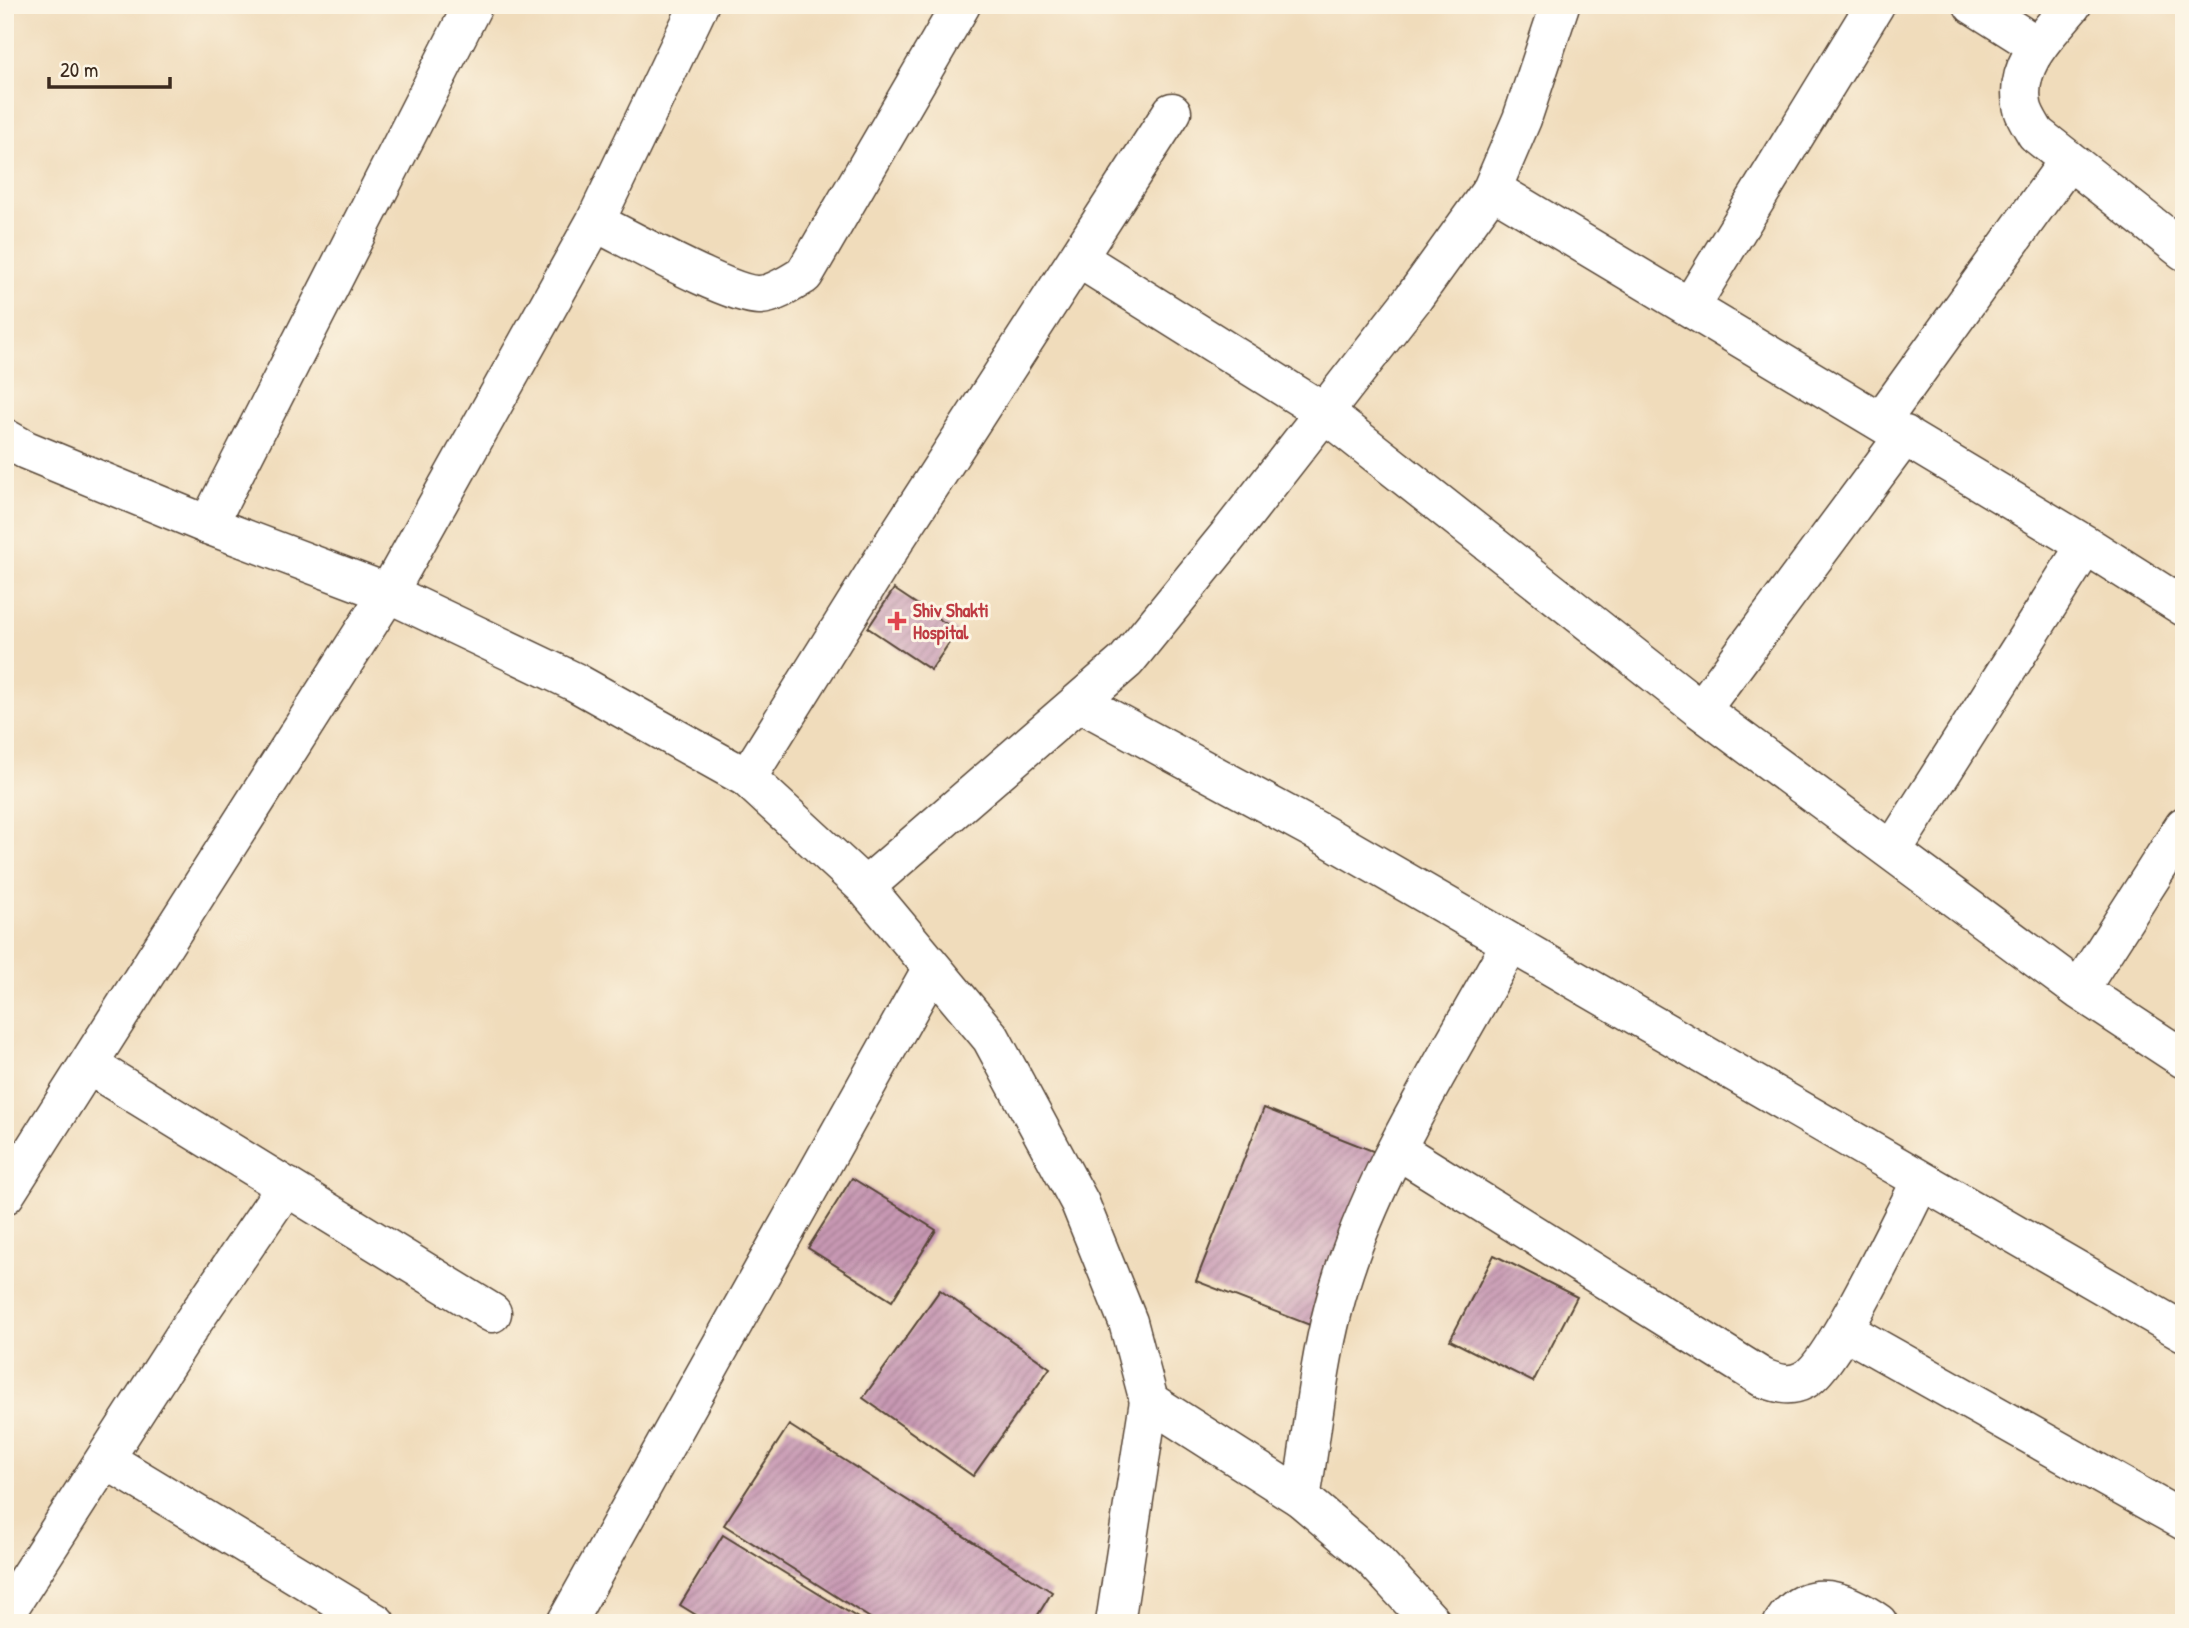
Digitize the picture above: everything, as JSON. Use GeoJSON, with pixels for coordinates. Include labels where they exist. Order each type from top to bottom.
{"type":"FeatureCollection","features":[{"type":"Feature","properties":{"kind":"street"},"geometry":{"type":"LineString","coordinates":[[208,525],[473,5]]}},
{"type":"Feature","properties":{"kind":"street"},"geometry":{"type":"LineString","coordinates":[[5,1195],[90,1066],[388,593],[595,222],[699,5]]}},
{"type":"Feature","properties":{"kind":"street"},"geometry":{"type":"LineString","coordinates":[[595,222],[734,290],[760,295],[784,288],[804,275],[961,5]]}},
{"type":"Feature","properties":{"kind":"street"},"geometry":{"type":"LineString","coordinates":[[865,887],[1126,661],[1227,537],[1322,411],[1415,296],[1492,189],[1522,119],[1560,5]]}},
{"type":"Feature","properties":{"kind":"street"},"geometry":{"type":"LineString","coordinates":[[1690,307],[1875,5]]}},
{"type":"Feature","properties":{"kind":"street"},"geometry":{"type":"LineString","coordinates":[[1973,5],[2038,46]]}},
{"type":"Feature","properties":{"kind":"street"},"geometry":{"type":"LineString","coordinates":[[2072,5],[2038,46],[2021,76],[2022,106],[2036,134],[2184,251]]}},
{"type":"Feature","properties":{"kind":"street"},"geometry":{"type":"LineString","coordinates":[[747,778],[897,537],[1172,112]]}},
{"type":"Feature","properties":{"kind":"street"},"geometry":{"type":"LineString","coordinates":[[1701,710],[1893,428],[2069,160]]}},
{"type":"Feature","properties":{"kind":"street"},"geometry":{"type":"LineString","coordinates":[[1492,189],[2086,544],[2184,607]]}},
{"type":"Feature","properties":{"kind":"street"},"geometry":{"type":"LineString","coordinates":[[1078,258],[1322,411],[1701,710],[2079,990],[2184,1059]]}},
{"type":"Feature","properties":{"kind":"street"},"geometry":{"type":"LineString","coordinates":[[5,438],[26,450],[208,525],[388,593],[575,682],[747,778],[865,887],[991,1038],[1080,1203],[1128,1322],[1149,1401],[1115,1623]]}},
{"type":"Feature","properties":{"kind":"street"},"geometry":{"type":"LineString","coordinates":[[1892,851],[2086,544]]}},
{"type":"Feature","properties":{"kind":"street"},"geometry":{"type":"LineString","coordinates":[[1079,702],[1319,832],[2184,1332]]}},
{"type":"Feature","properties":{"kind":"street"},"geometry":{"type":"LineString","coordinates":[[2079,990],[2184,825]]}},
{"type":"Feature","properties":{"kind":"street"},"geometry":{"type":"LineString","coordinates":[[1301,1498],[1333,1310],[1355,1241],[1398,1150],[1510,944]]}},
{"type":"Feature","properties":{"kind":"street"},"geometry":{"type":"LineString","coordinates":[[566,1623],[932,968]]}},
{"type":"Feature","properties":{"kind":"street"},"geometry":{"type":"LineString","coordinates":[[90,1066],[492,1313]]}},
{"type":"Feature","properties":{"kind":"street"},"geometry":{"type":"LineString","coordinates":[[1398,1150],[1763,1378],[1784,1386],[1805,1380],[1843,1330],[1921,1181]]}},
{"type":"Feature","properties":{"kind":"street"},"geometry":{"type":"LineString","coordinates":[[5,1614],[193,1322],[286,1186]]}},
{"type":"Feature","properties":{"kind":"street"},"geometry":{"type":"LineString","coordinates":[[1843,1330],[2184,1521]]}},
{"type":"Feature","properties":{"kind":"street"},"geometry":{"type":"LineString","coordinates":[[1149,1401],[1301,1498],[1373,1559],[1432,1623]]}},
{"type":"Feature","properties":{"kind":"street"},"geometry":{"type":"LineString","coordinates":[[105,1459],[376,1623]]}},
{"type":"Feature","properties":{"kind":"street"},"geometry":{"type":"LineString","coordinates":[[1783,1623],[1806,1600],[1829,1598],[1856,1607],[1878,1623]]}},
{"type":"Feature","properties":{"kind":"building"},"geometry":{"type":"Polygon","coordinates":[[[894,589],[957,631],[931,670],[868,628],[894,589]]]}},
{"type":"Feature","properties":{"kind":"building"},"geometry":{"type":"Polygon","coordinates":[[[1264,1108],[1383,1155],[1315,1327],[1196,1281],[1264,1108]]]}},
{"type":"Feature","properties":{"kind":"building"},"geometry":{"type":"Polygon","coordinates":[[[852,1178],[936,1230],[892,1301],[808,1248],[852,1178]]]}},
{"type":"Feature","properties":{"kind":"building"},"geometry":{"type":"Polygon","coordinates":[[[1494,1255],[1577,1297],[1533,1382],[1450,1340],[1494,1255]]]}},
{"type":"Feature","properties":{"kind":"building"},"geometry":{"type":"Polygon","coordinates":[[[940,1290],[1050,1368],[973,1476],[863,1398],[940,1290]]]}},
{"type":"Feature","properties":{"kind":"building"},"geometry":{"type":"Polygon","coordinates":[[[789,1425],[1052,1592],[1033,1623],[878,1623],[724,1525],[789,1425]]]}},
{"type":"Feature","properties":{"kind":"building"},"geometry":{"type":"Polygon","coordinates":[[[723,1535],[866,1623],[709,1623],[680,1605],[723,1535]]]}},
{"type":"Feature","properties":{"kind":"place","name":"Shiv Shakti Hospital"},"geometry":{"type":"Point","coordinates":[897,621]}}]}
